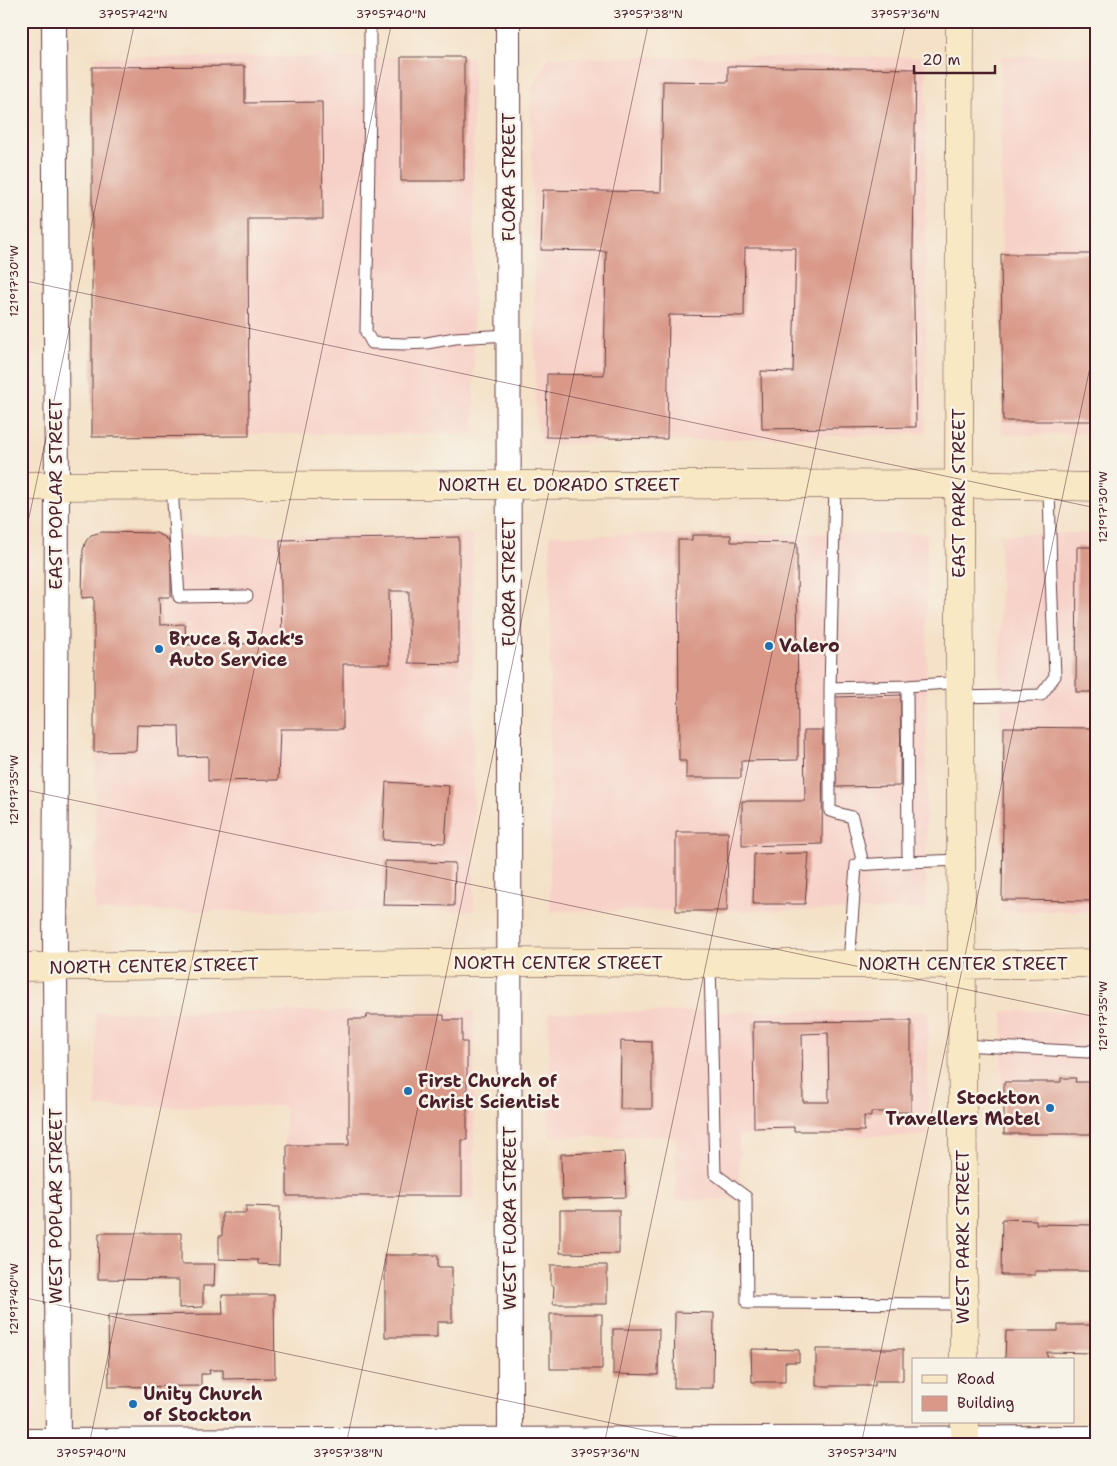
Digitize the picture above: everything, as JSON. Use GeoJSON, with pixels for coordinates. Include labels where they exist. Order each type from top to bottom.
{"type":"FeatureCollection","features":[{"type":"Feature","properties":{"kind":"main road","name":"EAST PARK STREET"},"geometry":{"type":"LineString","coordinates":[[960,21],[959,484],[962,965]]}},
{"type":"Feature","properties":{"kind":"main road","name":"NORTH EL DORADO STREET"},"geometry":{"type":"LineString","coordinates":[[21,486],[959,484],[1096,487]]}},
{"type":"Feature","properties":{"kind":"main road","name":"NORTH CENTER STREET"},"geometry":{"type":"LineString","coordinates":[[21,967],[509,962],[962,965],[1096,963]]}},
{"type":"Feature","properties":{"kind":"main road","name":"WEST PARK STREET"},"geometry":{"type":"LineString","coordinates":[[962,965],[962,1304],[964,1358]]}},
{"type":"Feature","properties":{"kind":"street","name":"EAST POPLAR STREET"},"geometry":{"type":"LineString","coordinates":[[54,21],[57,486],[55,967]]}},
{"type":"Feature","properties":{"kind":"street","name":"FLORA STREET"},"geometry":{"type":"LineString","coordinates":[[508,21],[509,962]]}},
{"type":"Feature","properties":{"kind":"street","name":"WEST FLORA STREET"},"geometry":{"type":"LineString","coordinates":[[509,962],[510,1442]]}},
{"type":"Feature","properties":{"kind":"street","name":"WEST POPLAR STREET"},"geometry":{"type":"LineString","coordinates":[[55,967],[58,1443]]}},
{"type":"Feature","properties":{"kind":"street"},"geometry":{"type":"LineString","coordinates":[[21,1441],[58,1443],[510,1442],[965,1435],[1096,1438]]}},
{"type":"Feature","properties":{"kind":"lane"},"geometry":{"type":"LineString","coordinates":[[370,21],[366,332],[372,343],[404,344],[427,343],[455,338],[509,335]]}},
{"type":"Feature","properties":{"kind":"lane"},"geometry":{"type":"LineString","coordinates":[[835,485],[830,688],[830,811],[852,817],[859,864],[849,964]]}},
{"type":"Feature","properties":{"kind":"lane"},"geometry":{"type":"LineString","coordinates":[[172,486],[179,597],[247,596]]}},
{"type":"Feature","properties":{"kind":"lane"},"geometry":{"type":"LineString","coordinates":[[830,688],[907,686],[1041,695],[1055,676],[1049,486]]}},
{"type":"Feature","properties":{"kind":"lane"},"geometry":{"type":"LineString","coordinates":[[907,686],[908,862]]}},
{"type":"Feature","properties":{"kind":"lane"},"geometry":{"type":"LineString","coordinates":[[859,864],[961,860]]}},
{"type":"Feature","properties":{"kind":"lane"},"geometry":{"type":"LineString","coordinates":[[710,963],[715,1174],[746,1197],[748,1303],[962,1304]]}},
{"type":"Feature","properties":{"kind":"lane"},"geometry":{"type":"LineString","coordinates":[[963,1044],[1087,1052],[1096,1049]]}},
{"type":"Feature","properties":{"kind":"shaded area"},"geometry":{"type":"Polygon","coordinates":[[[1001,56],[1096,56],[1096,434],[1002,435],[1001,56]]]}},
{"type":"Feature","properties":{"kind":"shaded area"},"geometry":{"type":"Polygon","coordinates":[[[94,57],[473,57],[474,434],[96,434],[94,57]]]}},
{"type":"Feature","properties":{"kind":"shaded area"},"geometry":{"type":"Polygon","coordinates":[[[549,57],[926,57],[926,433],[542,445],[536,419],[531,89],[549,57]]]}},
{"type":"Feature","properties":{"kind":"shaded area"},"geometry":{"type":"Polygon","coordinates":[[[927,533],[926,910],[550,911],[550,535],[927,533]]]}},
{"type":"Feature","properties":{"kind":"shaded area"},"geometry":{"type":"Polygon","coordinates":[[[1096,533],[1096,911],[1001,911],[1000,534],[1096,533]]]}},
{"type":"Feature","properties":{"kind":"shaded area"},"geometry":{"type":"Polygon","coordinates":[[[473,534],[474,911],[95,911],[96,536],[473,534]]]}},
{"type":"Feature","properties":{"kind":"shaded area"},"geometry":{"type":"Polygon","coordinates":[[[474,1011],[474,1200],[285,1200],[285,1106],[96,1107],[96,1012],[474,1011]]]}},
{"type":"Feature","properties":{"kind":"shaded area"},"geometry":{"type":"Polygon","coordinates":[[[928,1011],[928,1136],[739,1136],[739,1199],[676,1200],[676,1137],[549,1137],[549,1012],[928,1011]]]}},
{"type":"Feature","properties":{"kind":"shaded area"},"geometry":{"type":"Polygon","coordinates":[[[1003,1011],[1096,1011],[1096,1137],[1002,1137],[1003,1011]]]}},
{"type":"Feature","properties":{"kind":"building"},"geometry":{"type":"Polygon","coordinates":[[[401,57],[464,57],[464,181],[401,181],[401,57]]]}},
{"type":"Feature","properties":{"kind":"building"},"geometry":{"type":"Polygon","coordinates":[[[245,66],[245,103],[322,102],[323,219],[248,219],[249,436],[92,437],[92,67],[245,66]]]}},
{"type":"Feature","properties":{"kind":"building"},"geometry":{"type":"Polygon","coordinates":[[[728,66],[916,69],[913,250],[916,427],[762,429],[761,371],[793,372],[796,248],[745,248],[744,316],[669,315],[667,439],[546,437],[547,374],[604,375],[606,251],[541,250],[543,190],[661,192],[663,81],[728,82],[728,66]]]}},
{"type":"Feature","properties":{"kind":"building"},"geometry":{"type":"Polygon","coordinates":[[[1001,254],[1096,254],[1096,421],[1003,421],[1001,254]]]}},
{"type":"Feature","properties":{"kind":"building"},"geometry":{"type":"Polygon","coordinates":[[[102,532],[156,533],[165,537],[169,542],[171,552],[171,597],[159,597],[160,625],[185,624],[186,645],[282,643],[280,540],[459,537],[459,664],[409,663],[409,591],[389,591],[390,664],[343,664],[343,729],[280,729],[278,780],[208,781],[208,756],[180,757],[179,726],[137,725],[136,751],[94,752],[94,597],[82,598],[83,550],[86,541],[91,535],[102,532]]]}},
{"type":"Feature","properties":{"kind":"building"},"geometry":{"type":"Polygon","coordinates":[[[692,535],[731,535],[731,542],[797,543],[798,760],[741,761],[741,778],[686,778],[686,761],[679,761],[678,540],[692,540],[692,535]]]}},
{"type":"Feature","properties":{"kind":"building"},"geometry":{"type":"Polygon","coordinates":[[[1077,547],[1096,547],[1096,692],[1076,692],[1077,547]]]}},
{"type":"Feature","properties":{"kind":"building"},"geometry":{"type":"Polygon","coordinates":[[[901,695],[900,786],[836,787],[835,697],[901,695]]]}},
{"type":"Feature","properties":{"kind":"building"},"geometry":{"type":"Polygon","coordinates":[[[1004,727],[1096,728],[1096,901],[1002,900],[1004,727]]]}},
{"type":"Feature","properties":{"kind":"building"},"geometry":{"type":"Polygon","coordinates":[[[804,730],[823,730],[822,844],[742,846],[742,801],[805,801],[804,730]]]}},
{"type":"Feature","properties":{"kind":"building"},"geometry":{"type":"Polygon","coordinates":[[[386,782],[449,786],[445,843],[383,840],[386,782]]]}},
{"type":"Feature","properties":{"kind":"building"},"geometry":{"type":"Polygon","coordinates":[[[676,832],[728,832],[727,911],[676,911],[676,832]]]}},
{"type":"Feature","properties":{"kind":"building"},"geometry":{"type":"Polygon","coordinates":[[[809,853],[805,904],[753,904],[754,854],[809,853]]]}},
{"type":"Feature","properties":{"kind":"building"},"geometry":{"type":"Polygon","coordinates":[[[385,861],[455,863],[454,906],[383,905],[385,861]]]}},
{"type":"Feature","properties":{"kind":"building","name":"First Church of Christ Scientist"},"geometry":{"type":"Polygon","coordinates":[[[367,1015],[444,1015],[444,1020],[462,1020],[462,1042],[467,1042],[467,1140],[462,1140],[462,1196],[287,1196],[287,1145],[349,1145],[349,1019],[366,1019],[367,1015]]]}},
{"type":"Feature","properties":{"kind":"building"},"geometry":{"type":"Polygon","coordinates":[[[911,1021],[911,1112],[871,1112],[871,1117],[864,1116],[864,1131],[794,1131],[794,1127],[754,1128],[753,1022],[911,1021]],[[828,1033],[802,1034],[803,1102],[829,1102],[828,1033]]]}},
{"type":"Feature","properties":{"kind":"building"},"geometry":{"type":"Polygon","coordinates":[[[621,1041],[652,1042],[652,1109],[620,1109],[621,1041]]]}},
{"type":"Feature","properties":{"kind":"building","name":"Stockton Travellers Motel"},"geometry":{"type":"Polygon","coordinates":[[[1061,1078],[1076,1078],[1075,1082],[1096,1082],[1096,1134],[1004,1134],[1004,1082],[1061,1082],[1061,1078]]]}},
{"type":"Feature","properties":{"kind":"building"},"geometry":{"type":"Polygon","coordinates":[[[624,1152],[626,1197],[562,1199],[561,1154],[624,1152]]]}},
{"type":"Feature","properties":{"kind":"building"},"geometry":{"type":"Polygon","coordinates":[[[246,1206],[280,1207],[279,1265],[258,1264],[258,1260],[219,1259],[222,1213],[246,1213],[246,1206]]]}},
{"type":"Feature","properties":{"kind":"building"},"geometry":{"type":"Polygon","coordinates":[[[560,1210],[619,1210],[619,1254],[560,1253],[560,1210]]]}},
{"type":"Feature","properties":{"kind":"building"},"geometry":{"type":"Polygon","coordinates":[[[1002,1219],[1036,1220],[1036,1224],[1096,1225],[1096,1271],[1035,1271],[1035,1275],[1001,1275],[1002,1219]]]}},
{"type":"Feature","properties":{"kind":"building"},"geometry":{"type":"Polygon","coordinates":[[[99,1233],[181,1233],[181,1264],[215,1264],[214,1286],[203,1286],[203,1307],[179,1308],[179,1280],[98,1279],[99,1233]]]}},
{"type":"Feature","properties":{"kind":"building"},"geometry":{"type":"Polygon","coordinates":[[[385,1255],[438,1255],[438,1267],[452,1267],[452,1322],[437,1322],[437,1337],[385,1337],[385,1255]]]}},
{"type":"Feature","properties":{"kind":"building"},"geometry":{"type":"Polygon","coordinates":[[[551,1265],[607,1265],[607,1304],[553,1304],[554,1286],[551,1286],[551,1265]]]}},
{"type":"Feature","properties":{"kind":"building"},"geometry":{"type":"Polygon","coordinates":[[[222,1295],[274,1295],[275,1378],[223,1379],[223,1370],[209,1370],[210,1374],[201,1374],[201,1386],[109,1387],[108,1315],[223,1314],[222,1295]]]}},
{"type":"Feature","properties":{"kind":"building"},"geometry":{"type":"Polygon","coordinates":[[[675,1312],[714,1313],[713,1388],[674,1388],[675,1312]]]}},
{"type":"Feature","properties":{"kind":"building"},"geometry":{"type":"Polygon","coordinates":[[[550,1314],[602,1314],[602,1369],[550,1369],[550,1314]]]}},
{"type":"Feature","properties":{"kind":"building"},"geometry":{"type":"Polygon","coordinates":[[[1058,1325],[1096,1325],[1096,1386],[1092,1386],[1092,1353],[1047,1352],[1047,1357],[1053,1358],[1005,1358],[1006,1331],[1058,1331],[1058,1325]]]}},
{"type":"Feature","properties":{"kind":"building"},"geometry":{"type":"Polygon","coordinates":[[[613,1329],[659,1329],[658,1375],[613,1374],[613,1329]]]}},
{"type":"Feature","properties":{"kind":"building"},"geometry":{"type":"Polygon","coordinates":[[[751,1349],[799,1350],[799,1362],[785,1362],[785,1382],[752,1382],[751,1349]]]}},
{"type":"Feature","properties":{"kind":"building"},"geometry":{"type":"Polygon","coordinates":[[[816,1349],[903,1349],[903,1381],[875,1381],[875,1386],[816,1386],[816,1349]]]}},
{"type":"Feature","properties":{"kind":"place","name":"Valero"},"geometry":{"type":"Point","coordinates":[769,646]}},
{"type":"Feature","properties":{"kind":"place","name":"Bruce & Jack's Auto Service"},"geometry":{"type":"Point","coordinates":[159,649]}},
{"type":"Feature","properties":{"kind":"place","name":"First Church of Christ Scientist"},"geometry":{"type":"Point","coordinates":[408,1091]}},
{"type":"Feature","properties":{"kind":"place","name":"Stockton Travellers Motel"},"geometry":{"type":"Point","coordinates":[1050,1108]}},
{"type":"Feature","properties":{"kind":"place","name":"Unity Church of Stockton"},"geometry":{"type":"Point","coordinates":[133,1404]}}]}
